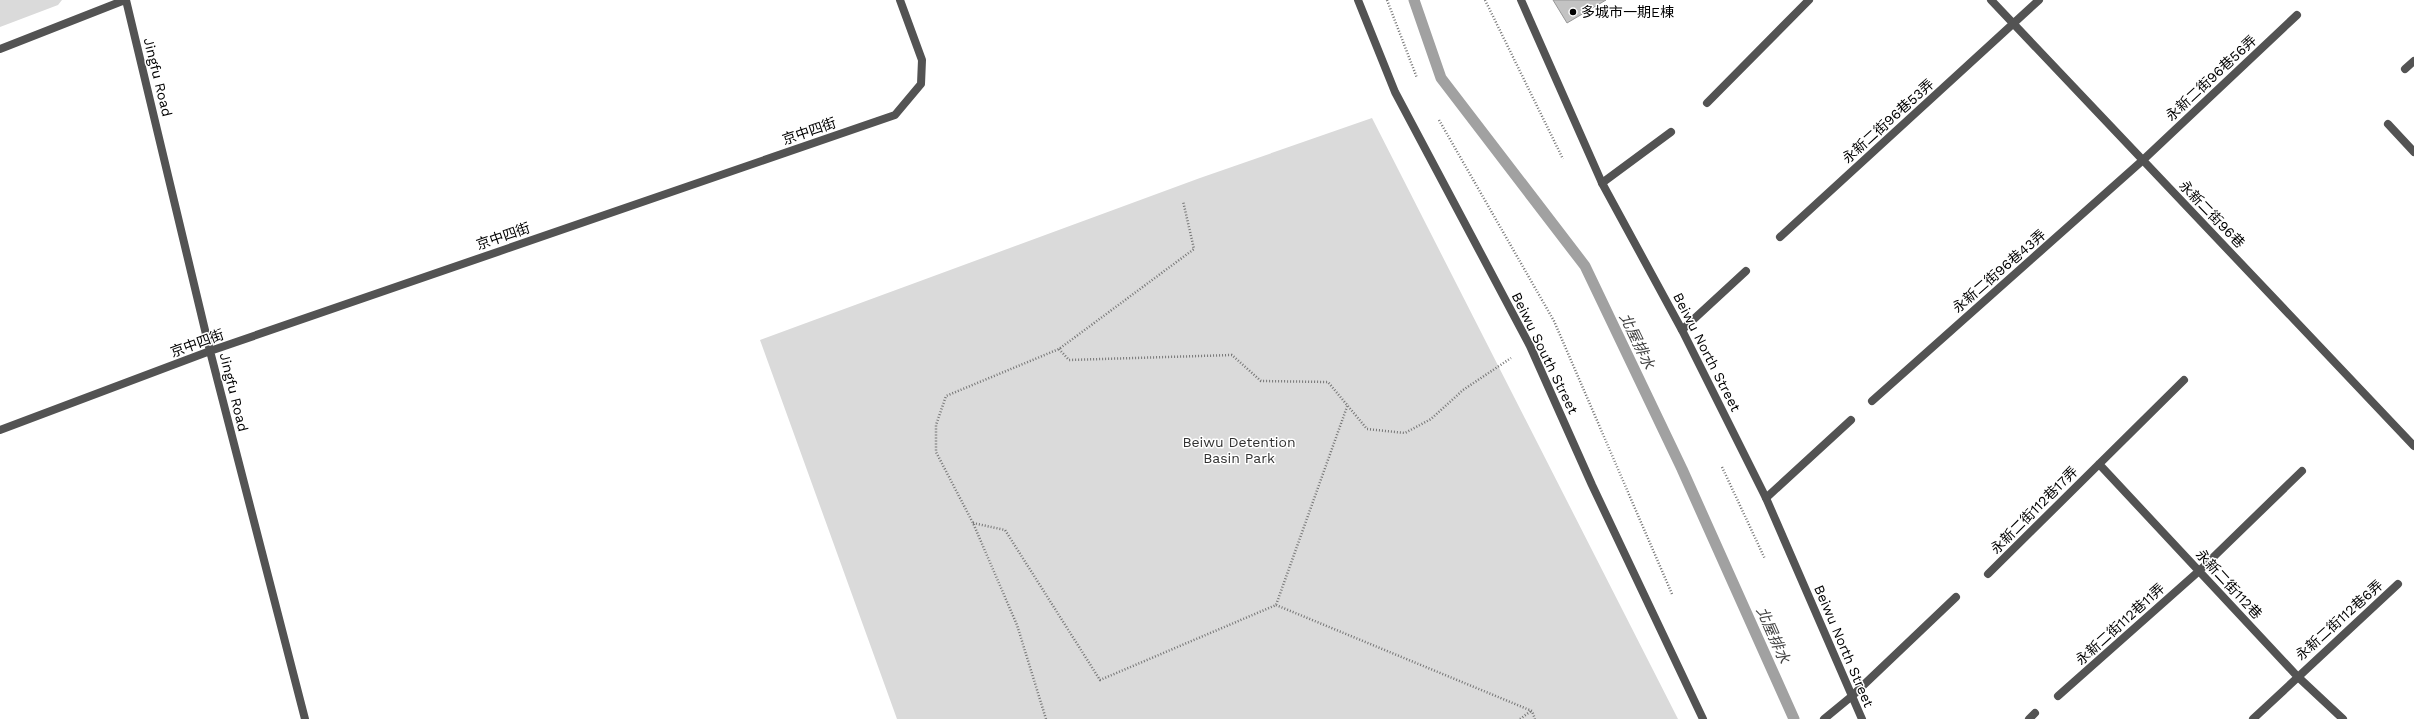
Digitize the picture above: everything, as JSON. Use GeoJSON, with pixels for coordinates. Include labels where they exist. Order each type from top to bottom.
{"type":"FeatureCollection","features":[{"type":"Feature","properties":{"kind":"street"},"geometry":{"type":"LineString","coordinates":[[0,48],[125,0]]}},
{"type":"Feature","properties":{"kind":"street","name":"Jingfu Road"},"geometry":{"type":"LineString","coordinates":[[125,0],[210,351],[305,719]]}},
{"type":"Feature","properties":{"kind":"street","name":"京中四街"},"geometry":{"type":"LineString","coordinates":[[0,430],[210,351],[894,115],[921,84],[922,60],[900,0]]}},
{"type":"Feature","properties":{"kind":"street","name":"Beiwu South Street"},"geometry":{"type":"LineString","coordinates":[[1358,0],[1395,92],[1530,346],[1595,492],[1703,719]]}},
{"type":"Feature","properties":{"kind":"street","name":"Beiwu North Street"},"geometry":{"type":"LineString","coordinates":[[1521,0],[1602,183],[1682,330],[1766,498],[1862,719]]}},
{"type":"Feature","properties":{"kind":"street"},"geometry":{"type":"LineString","coordinates":[[1707,103],[1808,0]]}},
{"type":"Feature","properties":{"kind":"street","name":"永新二街96巷"},"geometry":{"type":"LineString","coordinates":[[1991,0],[2414,446]]}},
{"type":"Feature","properties":{"kind":"street","name":"永新二街96巷53弄"},"geometry":{"type":"LineString","coordinates":[[1780,237],[2039,0]]}},
{"type":"Feature","properties":{"kind":"street","name":"永新二街96巷56弄"},"geometry":{"type":"LineString","coordinates":[[2143,160],[2297,15]]}},
{"type":"Feature","properties":{"kind":"street"},"geometry":{"type":"LineString","coordinates":[[2405,70],[2414,61]]}},
{"type":"Feature","properties":{"kind":"street"},"geometry":{"type":"LineString","coordinates":[[2388,124],[2414,152]]}},
{"type":"Feature","properties":{"kind":"street"},"geometry":{"type":"LineString","coordinates":[[1602,183],[1671,132]]}},
{"type":"Feature","properties":{"kind":"street","name":"永新二街96巷43弄"},"geometry":{"type":"LineString","coordinates":[[1872,400],[2143,160]]}},
{"type":"Feature","properties":{"kind":"street"},"geometry":{"type":"LineString","coordinates":[[1682,330],[1746,271]]}},
{"type":"Feature","properties":{"kind":"street","name":"永新二街112巷17弄"},"geometry":{"type":"LineString","coordinates":[[1988,574],[2184,380]]}},
{"type":"Feature","properties":{"kind":"street"},"geometry":{"type":"LineString","coordinates":[[1766,498],[1851,420]]}},
{"type":"Feature","properties":{"kind":"street","name":"永新二街112巷"},"geometry":{"type":"LineString","coordinates":[[2099,464],[2297,676],[2343,719]]}},
{"type":"Feature","properties":{"kind":"street","name":"永新二街112巷11弄"},"geometry":{"type":"LineString","coordinates":[[2058,696],[2199,571],[2302,471]]}},
{"type":"Feature","properties":{"kind":"street","name":"永新二街112巷6弄"},"geometry":{"type":"LineString","coordinates":[[2253,719],[2297,676],[2398,584]]}},
{"type":"Feature","properties":{"kind":"street"},"geometry":{"type":"LineString","coordinates":[[1824,719],[1852,696],[1956,596]]}},
{"type":"Feature","properties":{"kind":"path"},"geometry":{"type":"LineString","coordinates":[[1485,0],[1566,164]]}},
{"type":"Feature","properties":{"kind":"path"},"geometry":{"type":"LineString","coordinates":[[1046,719],[1017,625],[972,523],[936,452],[936,426],[946,396],[1059,349],[1194,249],[1183,201]]}},
{"type":"Feature","properties":{"kind":"path"},"geometry":{"type":"LineString","coordinates":[[1059,349],[1069,360],[1232,355],[1262,381],[1328,382],[1348,404],[1367,429],[1405,434],[1431,419],[1462,390],[1530,346]]}},
{"type":"Feature","properties":{"kind":"path"},"geometry":{"type":"LineString","coordinates":[[1276,605],[1348,404]]}},
{"type":"Feature","properties":{"kind":"path"},"geometry":{"type":"LineString","coordinates":[[1719,462],[1766,562]]}},
{"type":"Feature","properties":{"kind":"path"},"geometry":{"type":"LineString","coordinates":[[972,523],[1005,530],[1100,680],[1276,605],[1532,711],[1535,719]]}},
{"type":"Feature","properties":{"kind":"path"},"geometry":{"type":"LineString","coordinates":[[1520,719],[1532,711]]}},
{"type":"Feature","properties":{"kind":"green space"},"geometry":{"type":"Polygon","coordinates":[[[0,0],[62,0],[58,5],[0,27],[0,0]]]}},
{"type":"Feature","properties":{"kind":"green space","name":"Beiwu Detention Basin Park"},"geometry":{"type":"Polygon","coordinates":[[[1372,118],[1678,719],[897,719],[760,340],[1200,178],[1372,118]]]}},
{"type":"Feature","properties":{"kind":"building","name":"多城市一期E棟"},"geometry":{"type":"Polygon","coordinates":[[[1553,0],[1606,0],[1567,23],[1553,0]]]}},
{"type":"Feature","properties":{"kind":"waterway","name":"北屋排水"},"geometry":{"type":"LineString","coordinates":[[1414,0],[1441,78],[1585,266],[1682,469],[1794,719]]}},
{"type":"Feature","properties":{"kind":"place","name":"多城市一期E棟"},"geometry":{"type":"Point","coordinates":[1573,12]}}]}
